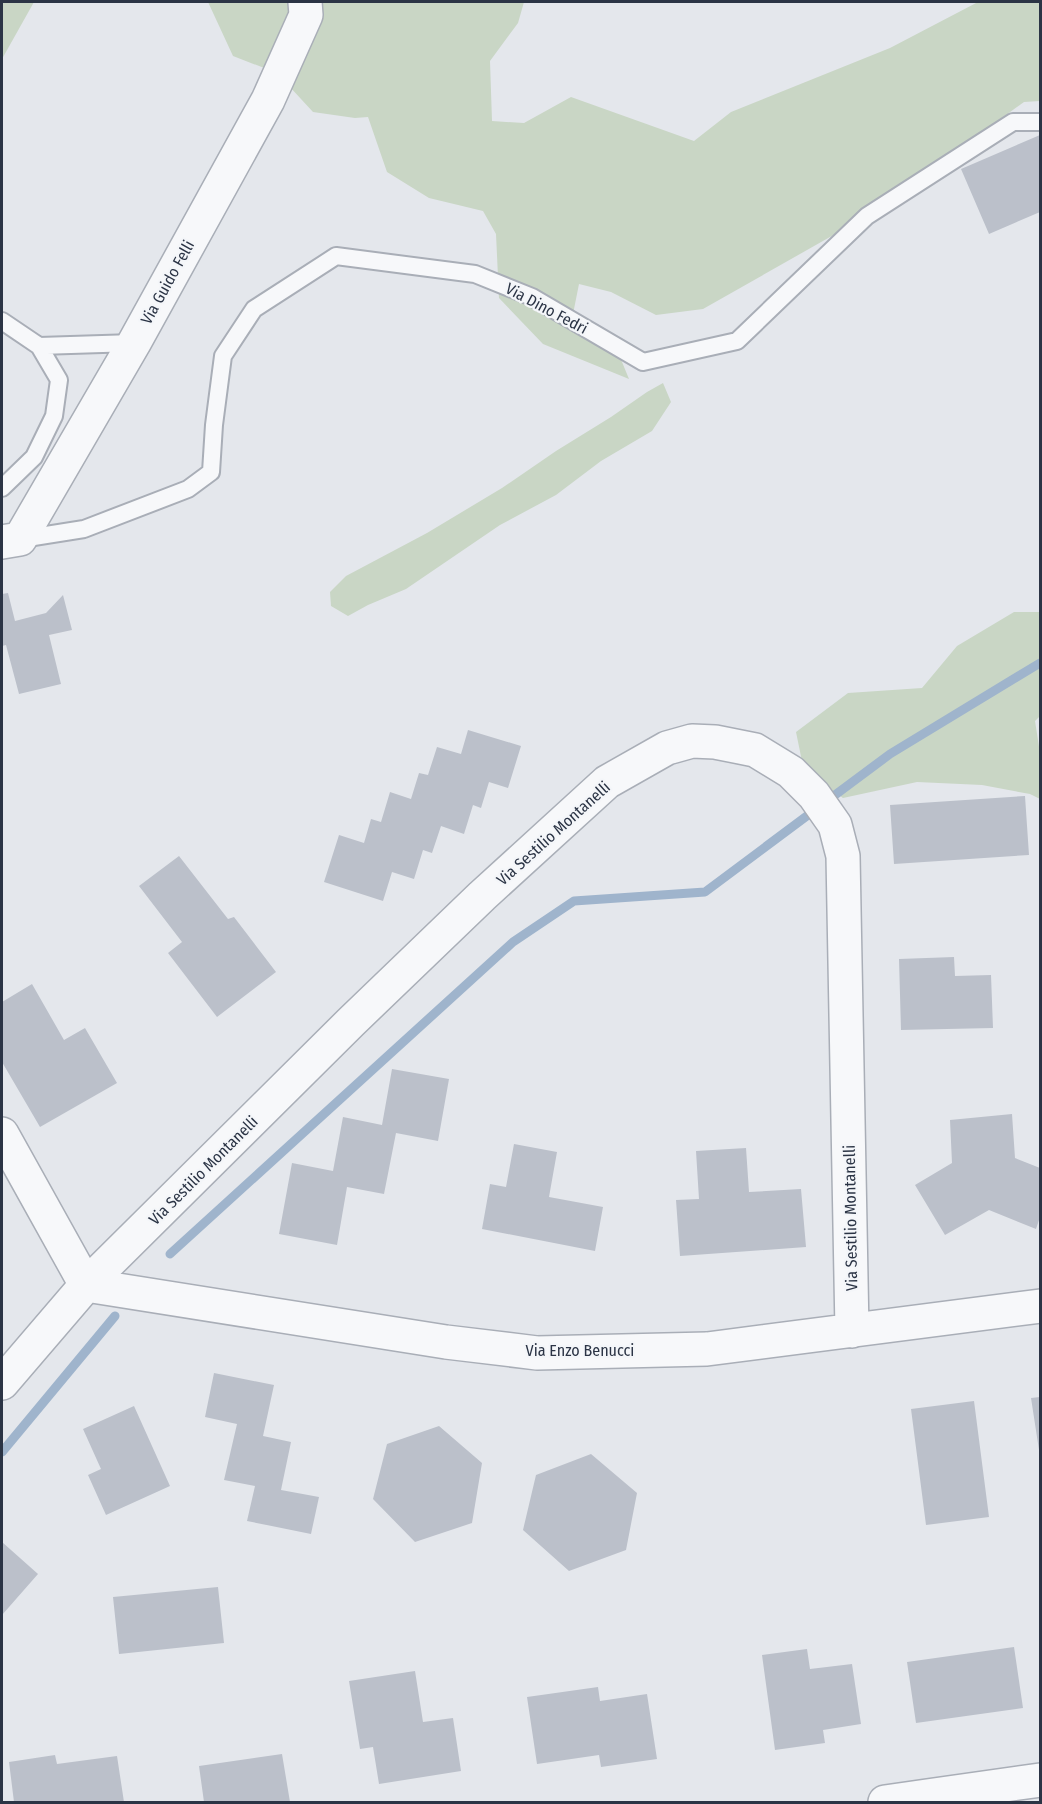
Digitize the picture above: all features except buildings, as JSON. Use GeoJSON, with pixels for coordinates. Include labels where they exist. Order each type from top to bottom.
{"type":"FeatureCollection","features":[{"type":"Feature","properties":{"kind":"street","name":"Via Guido Felli"},"geometry":{"type":"LineString","coordinates":[[11,540],[134,343],[268,100],[306,15],[305,2]]}},
{"type":"Feature","properties":{"kind":"street","name":"Via Sestilio Montanelli"},"geometry":{"type":"LineString","coordinates":[[2,1383],[86,1285],[351,1022],[482,896],[607,782],[667,748],[693,741],[715,742],[755,750],[791,772],[814,795],[835,825],[843,856],[852,1331]]}},
{"type":"Feature","properties":{"kind":"street"},"geometry":{"type":"LineString","coordinates":[[2,1134],[86,1285]]}},
{"type":"Feature","properties":{"kind":"street","name":"Via Enzo Benucci"},"geometry":{"type":"LineString","coordinates":[[86,1285],[446,1342],[537,1353],[707,1348],[1041,1306]]}},
{"type":"Feature","properties":{"kind":"street"},"geometry":{"type":"LineString","coordinates":[[885,1803],[1041,1780]]}},
{"type":"Feature","properties":{"kind":"lane","name":"Via Dino Fedri"},"geometry":{"type":"LineString","coordinates":[[11,540],[84,529],[188,489],[211,472],[214,425],[223,356],[254,309],[336,256],[476,273],[532,297],[643,362],[737,341],[867,216],[1013,122],[1041,122]]}},
{"type":"Feature","properties":{"kind":"lane"},"geometry":{"type":"LineString","coordinates":[[2,321],[39,346],[58,380],[54,416],[34,457],[2,488]]}},
{"type":"Feature","properties":{"kind":"lane"},"geometry":{"type":"LineString","coordinates":[[39,346],[134,343]]}},
{"type":"Feature","properties":{"kind":"green space"},"geometry":{"type":"Polygon","coordinates":[[[2,2],[34,2],[2,59],[2,2]]]}},
{"type":"Feature","properties":{"kind":"green space"},"geometry":{"type":"Polygon","coordinates":[[[208,2],[524,2],[518,23],[490,61],[492,121],[524,123],[571,97],[694,141],[731,112],[890,48],[978,2],[1040,2],[1040,101],[1024,102],[867,216],[703,309],[656,315],[611,292],[579,284],[573,314],[613,340],[629,379],[543,344],[499,298],[496,234],[483,211],[429,198],[387,172],[368,117],[355,118],[313,112],[277,73],[233,56],[208,2]]]}},
{"type":"Feature","properties":{"kind":"green space"},"geometry":{"type":"Polygon","coordinates":[[[663,383],[671,402],[652,431],[601,461],[556,495],[500,525],[406,589],[348,616],[331,606],[330,592],[346,576],[427,533],[502,488],[663,383]]]}},
{"type":"Feature","properties":{"kind":"green space"},"geometry":{"type":"Polygon","coordinates":[[[1014,612],[1040,612],[1040,716],[1035,721],[1040,753],[1040,799],[1030,794],[982,785],[917,782],[843,798],[804,771],[796,732],[848,693],[922,688],[957,646],[1014,612]]]}},
{"type":"Feature","properties":{"kind":"waterway"},"geometry":{"type":"LineString","coordinates":[[170,1254],[513,942],[574,901],[705,892],[890,754],[1040,663]]}},
{"type":"Feature","properties":{"kind":"waterway"},"geometry":{"type":"LineString","coordinates":[[2,1452],[115,1316]]}}]}
